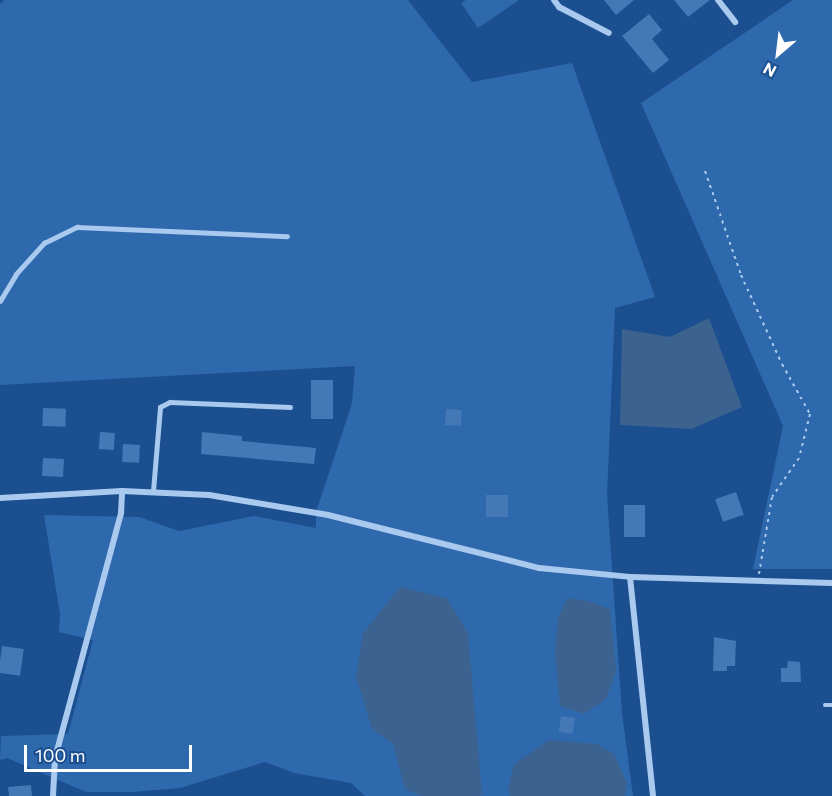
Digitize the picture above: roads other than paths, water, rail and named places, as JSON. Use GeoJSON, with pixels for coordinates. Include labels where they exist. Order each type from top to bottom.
{"type":"FeatureCollection","features":[{"type":"Feature","properties":{"kind":"street"},"geometry":{"type":"LineString","coordinates":[[554,0],[559,7],[609,33]]}},
{"type":"Feature","properties":{"kind":"street"},"geometry":{"type":"LineString","coordinates":[[718,0],[735,22]]}},
{"type":"Feature","properties":{"kind":"street"},"geometry":{"type":"LineString","coordinates":[[52,796],[55,758],[121,513],[122,490]]}},
{"type":"Feature","properties":{"kind":"street"},"geometry":{"type":"LineString","coordinates":[[0,498],[122,490],[209,495],[316,512],[539,568],[630,578],[832,583]]}},
{"type":"Feature","properties":{"kind":"street"},"geometry":{"type":"LineString","coordinates":[[630,578],[653,796]]}},
{"type":"Feature","properties":{"kind":"lane"},"geometry":{"type":"LineString","coordinates":[[0,301],[16,274],[44,243],[77,227],[287,236]]}},
{"type":"Feature","properties":{"kind":"lane"},"geometry":{"type":"LineString","coordinates":[[153,491],[160,407],[170,402],[290,407]]}},
{"type":"Feature","properties":{"kind":"lane"},"geometry":{"type":"LineString","coordinates":[[825,705],[832,705]]}}]}
